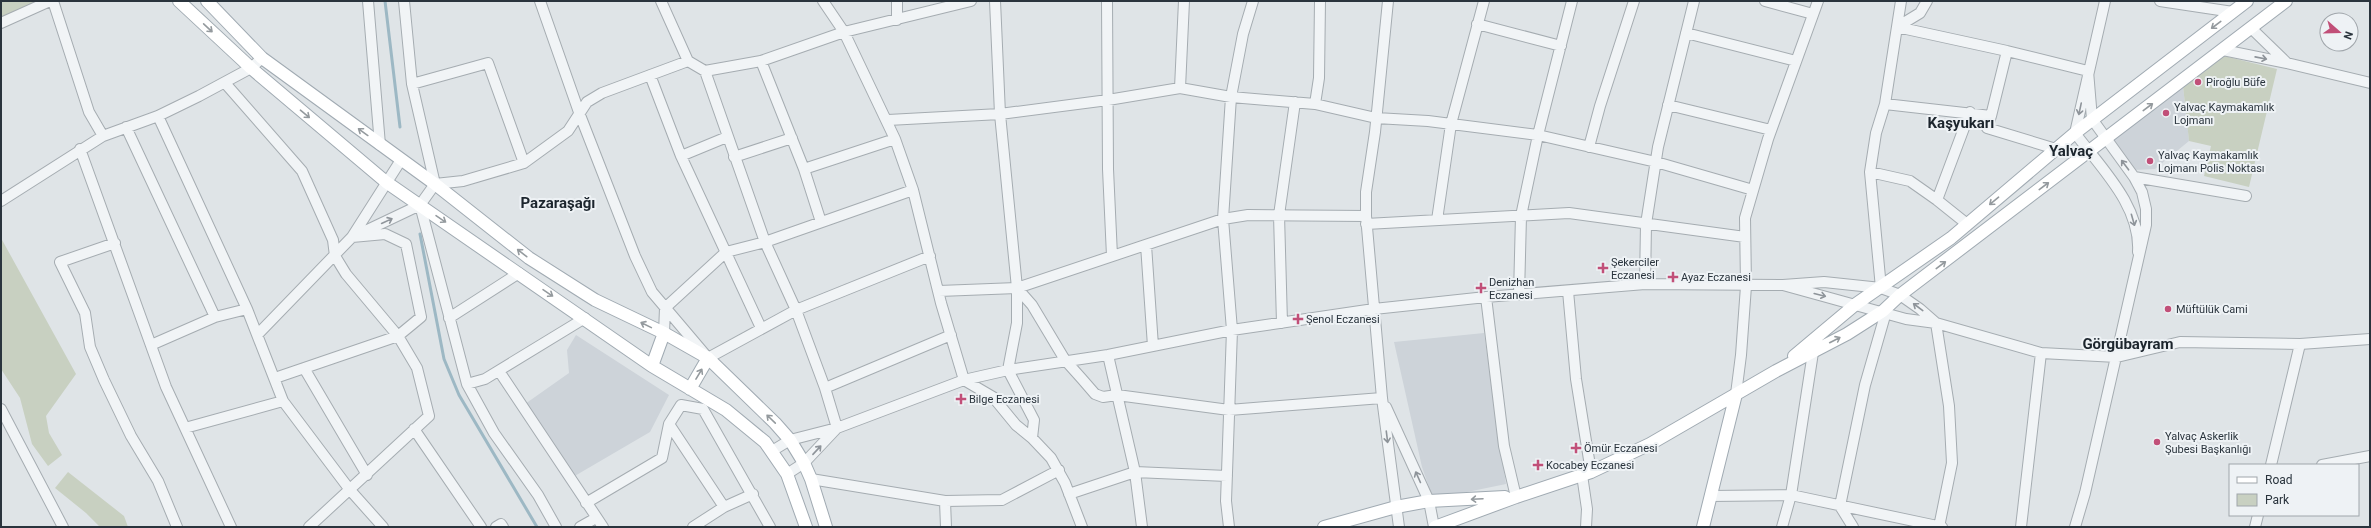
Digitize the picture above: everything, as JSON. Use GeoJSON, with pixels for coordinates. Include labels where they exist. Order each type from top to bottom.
{"type":"FeatureCollection","features":[{"type":"Feature","properties":{"kind":"main road"},"geometry":{"type":"LineString","coordinates":[[179,1],[251,68],[386,182],[585,318],[652,366],[726,410],[765,442],[787,474],[806,527]]}},
{"type":"Feature","properties":{"kind":"main road"},"geometry":{"type":"LineString","coordinates":[[207,1],[262,58],[435,184],[528,258],[595,300],[664,333],[708,358],[775,423],[790,440],[804,463],[811,479],[826,527]]}},
{"type":"Feature","properties":{"kind":"main road"},"geometry":{"type":"LineString","coordinates":[[1776,371],[1856,304],[1967,224],[2074,133],[2247,1]]}},
{"type":"Feature","properties":{"kind":"main road"},"geometry":{"type":"LineString","coordinates":[[1434,527],[1516,497],[1587,474],[1650,444],[1776,371],[1847,334],[1884,311],[1900,295],[2107,139],[2286,1]]}},
{"type":"Feature","properties":{"kind":"main road"},"geometry":{"type":"LineString","coordinates":[[652,366],[664,333]]}},
{"type":"Feature","properties":{"kind":"main road"},"geometry":{"type":"LineString","coordinates":[[690,389],[708,358]]}},
{"type":"Feature","properties":{"kind":"main road"},"geometry":{"type":"LineString","coordinates":[[1703,527],[1736,394]]}},
{"type":"Feature","properties":{"kind":"main road"},"geometry":{"type":"LineString","coordinates":[[1324,527],[1396,507],[1429,501],[1516,497]]}},
{"type":"Feature","properties":{"kind":"street"},"geometry":{"type":"LineString","coordinates":[[1,23],[50,1]]}},
{"type":"Feature","properties":{"kind":"street"},"geometry":{"type":"LineString","coordinates":[[53,1],[90,112],[102,136]]}},
{"type":"Feature","properties":{"kind":"street"},"geometry":{"type":"LineString","coordinates":[[368,1],[380,145]]}},
{"type":"Feature","properties":{"kind":"street"},"geometry":{"type":"LineString","coordinates":[[404,1],[412,84],[435,184]]}},
{"type":"Feature","properties":{"kind":"street"},"geometry":{"type":"LineString","coordinates":[[540,1],[580,115],[635,256],[652,292],[708,358],[796,310],[930,256]]}},
{"type":"Feature","properties":{"kind":"street"},"geometry":{"type":"LineString","coordinates":[[662,1],[688,61],[705,71],[761,61],[844,32],[971,1]]}},
{"type":"Feature","properties":{"kind":"street"},"geometry":{"type":"LineString","coordinates":[[823,1],[844,32],[888,120],[913,190],[964,380],[993,398],[1016,425],[1032,438],[1059,470],[1082,527]]}},
{"type":"Feature","properties":{"kind":"street"},"geometry":{"type":"LineString","coordinates":[[897,1],[897,20]]}},
{"type":"Feature","properties":{"kind":"street"},"geometry":{"type":"LineString","coordinates":[[995,1],[1000,114],[1017,288],[1017,323],[1008,370],[1034,420],[1032,438]]}},
{"type":"Feature","properties":{"kind":"street"},"geometry":{"type":"LineString","coordinates":[[1107,1],[1108,169],[1112,256]]}},
{"type":"Feature","properties":{"kind":"street"},"geometry":{"type":"LineString","coordinates":[[1180,88],[1184,1]]}},
{"type":"Feature","properties":{"kind":"street"},"geometry":{"type":"LineString","coordinates":[[1229,527],[1226,501],[1232,330],[1223,219],[1231,97],[1242,34],[1253,1]]}},
{"type":"Feature","properties":{"kind":"street"},"geometry":{"type":"LineString","coordinates":[[1315,104],[1319,78],[1320,1]]}},
{"type":"Feature","properties":{"kind":"street"},"geometry":{"type":"LineString","coordinates":[[1388,1],[1376,118],[1366,192],[1366,220],[1382,398],[1399,527]]}},
{"type":"Feature","properties":{"kind":"street"},"geometry":{"type":"LineString","coordinates":[[1437,220],[1451,124],[1484,1]]}},
{"type":"Feature","properties":{"kind":"street"},"geometry":{"type":"LineString","coordinates":[[1519,295],[1521,216],[1538,135],[1572,1]]}},
{"type":"Feature","properties":{"kind":"street"},"geometry":{"type":"LineString","coordinates":[[1589,147],[1634,1]]}},
{"type":"Feature","properties":{"kind":"street"},"geometry":{"type":"LineString","coordinates":[[1645,284],[1646,224],[1656,162],[1668,105],[1694,1]]}},
{"type":"Feature","properties":{"kind":"street"},"geometry":{"type":"LineString","coordinates":[[1766,1],[1813,14]]}},
{"type":"Feature","properties":{"kind":"street"},"geometry":{"type":"LineString","coordinates":[[1736,394],[1741,356],[1746,286],[1744,237],[1745,218],[1771,130],[1818,1]]}},
{"type":"Feature","properties":{"kind":"street"},"geometry":{"type":"LineString","coordinates":[[1880,288],[1870,172],[1876,134],[1885,104],[1901,1]]}},
{"type":"Feature","properties":{"kind":"street"},"geometry":{"type":"LineString","coordinates":[[1898,27],[1920,13],[1927,1]]}},
{"type":"Feature","properties":{"kind":"street"},"geometry":{"type":"LineString","coordinates":[[2104,1],[2074,133],[2128,206],[2136,233],[2137,267]]}},
{"type":"Feature","properties":{"kind":"street"},"geometry":{"type":"LineString","coordinates":[[2160,1],[2182,3],[2233,12]]}},
{"type":"Feature","properties":{"kind":"street"},"geometry":{"type":"LineString","coordinates":[[1477,24],[1561,46]]}},
{"type":"Feature","properties":{"kind":"street"},"geometry":{"type":"LineString","coordinates":[[1898,27],[2007,51],[2088,71]]}},
{"type":"Feature","properties":{"kind":"street"},"geometry":{"type":"LineString","coordinates":[[2251,28],[2287,62]]}},
{"type":"Feature","properties":{"kind":"street"},"geometry":{"type":"LineString","coordinates":[[1686,33],[1796,61]]}},
{"type":"Feature","properties":{"kind":"street"},"geometry":{"type":"LineString","coordinates":[[2223,50],[2287,62],[2370,83]]}},
{"type":"Feature","properties":{"kind":"street"},"geometry":{"type":"LineString","coordinates":[[2007,51],[1987,128],[2056,149]]}},
{"type":"Feature","properties":{"kind":"street"},"geometry":{"type":"LineString","coordinates":[[1,201],[102,136],[158,116],[225,83],[251,68],[262,58]]}},
{"type":"Feature","properties":{"kind":"street"},"geometry":{"type":"LineString","coordinates":[[352,237],[420,205],[435,184],[463,181],[524,163],[568,132],[587,102],[602,93],[688,61]]}},
{"type":"Feature","properties":{"kind":"street"},"geometry":{"type":"LineString","coordinates":[[761,61],[804,168],[821,222]]}},
{"type":"Feature","properties":{"kind":"street"},"geometry":{"type":"LineString","coordinates":[[412,84],[488,63],[524,163]]}},
{"type":"Feature","properties":{"kind":"street"},"geometry":{"type":"LineString","coordinates":[[705,71],[765,242],[796,310],[838,428]]}},
{"type":"Feature","properties":{"kind":"street"},"geometry":{"type":"LineString","coordinates":[[2075,527],[2085,493],[2137,267],[2144,243],[2146,209],[2142,192],[2134,177],[2092,119],[2088,71]]}},
{"type":"Feature","properties":{"kind":"street"},"geometry":{"type":"LineString","coordinates":[[650,75],[681,156],[761,328]]}},
{"type":"Feature","properties":{"kind":"street"},"geometry":{"type":"LineString","coordinates":[[225,83],[302,171],[333,240],[335,256],[346,274],[398,336],[417,368],[428,416],[350,490],[308,527]]}},
{"type":"Feature","properties":{"kind":"street"},"geometry":{"type":"LineString","coordinates":[[888,120],[1000,114],[1108,100],[1180,88],[1231,97],[1315,104],[1376,118],[1451,124],[1538,135],[1656,162],[1753,190]]}},
{"type":"Feature","properties":{"kind":"street"},"geometry":{"type":"LineString","coordinates":[[1282,322],[1279,215],[1295,102]]}},
{"type":"Feature","properties":{"kind":"street"},"geometry":{"type":"LineString","coordinates":[[1885,104],[1970,112],[1991,116]]}},
{"type":"Feature","properties":{"kind":"street"},"geometry":{"type":"LineString","coordinates":[[1668,105],[1771,130]]}},
{"type":"Feature","properties":{"kind":"street"},"geometry":{"type":"LineString","coordinates":[[1937,200],[1970,112]]}},
{"type":"Feature","properties":{"kind":"street"},"geometry":{"type":"LineString","coordinates":[[158,116],[258,334],[283,401],[350,490],[383,527]]}},
{"type":"Feature","properties":{"kind":"street"},"geometry":{"type":"LineString","coordinates":[[126,127],[215,317]]}},
{"type":"Feature","properties":{"kind":"street"},"geometry":{"type":"LineString","coordinates":[[681,156],[727,137]]}},
{"type":"Feature","properties":{"kind":"street"},"geometry":{"type":"LineString","coordinates":[[734,157],[792,138]]}},
{"type":"Feature","properties":{"kind":"street"},"geometry":{"type":"LineString","coordinates":[[804,168],[895,140]]}},
{"type":"Feature","properties":{"kind":"street"},"geometry":{"type":"LineString","coordinates":[[80,149],[166,387],[230,527]]}},
{"type":"Feature","properties":{"kind":"street"},"geometry":{"type":"LineString","coordinates":[[258,334],[352,237],[401,160]]}},
{"type":"Feature","properties":{"kind":"street"},"geometry":{"type":"LineString","coordinates":[[1870,172],[1910,181],[1967,224]]}},
{"type":"Feature","properties":{"kind":"street"},"geometry":{"type":"LineString","coordinates":[[2134,177],[2246,196]]}},
{"type":"Feature","properties":{"kind":"street"},"geometry":{"type":"LineString","coordinates":[[664,333],[665,308],[726,252],[765,242],[913,190]]}},
{"type":"Feature","properties":{"kind":"street"},"geometry":{"type":"LineString","coordinates":[[420,205],[466,384],[494,433],[538,495],[556,527]]}},
{"type":"Feature","properties":{"kind":"street"},"geometry":{"type":"LineString","coordinates":[[939,291],[1017,288],[1223,219],[1248,214],[1366,220],[1437,220],[1569,213],[1744,237]]}},
{"type":"Feature","properties":{"kind":"street"},"geometry":{"type":"LineString","coordinates":[[275,378],[398,336],[421,317],[406,244],[385,234],[352,237]]}},
{"type":"Feature","properties":{"kind":"street"},"geometry":{"type":"LineString","coordinates":[[115,243],[60,262],[85,313],[90,347],[104,380],[131,436],[158,481],[177,527]]}},
{"type":"Feature","properties":{"kind":"street"},"geometry":{"type":"LineString","coordinates":[[1146,245],[1153,346]]}},
{"type":"Feature","properties":{"kind":"street"},"geometry":{"type":"LineString","coordinates":[[449,318],[519,273]]}},
{"type":"Feature","properties":{"kind":"street"},"geometry":{"type":"LineString","coordinates":[[772,451],[790,440],[838,428],[964,380],[1008,370],[1065,360],[1108,355],[1232,330],[1374,309],[1486,297],[1645,284],[1746,286],[1824,282],[1880,288],[1900,295],[1920,308],[1936,323],[1949,406],[1952,462],[1939,526]]}},
{"type":"Feature","properties":{"kind":"street"},"geometry":{"type":"LineString","coordinates":[[1782,285],[1884,311],[1906,319],[1936,323],[2041,353],[2117,357],[2180,342],[2300,344],[2370,339]]}},
{"type":"Feature","properties":{"kind":"street"},"geometry":{"type":"LineString","coordinates":[[1017,288],[1032,305],[1065,360],[1096,394],[1103,397],[1117,395],[1229,410],[1382,398]]}},
{"type":"Feature","properties":{"kind":"street"},"geometry":{"type":"LineString","coordinates":[[1568,291],[1587,474],[1586,527]]}},
{"type":"Feature","properties":{"kind":"street"},"geometry":{"type":"LineString","coordinates":[[1486,297],[1504,446],[1516,497]]}},
{"type":"Feature","properties":{"kind":"street"},"geometry":{"type":"LineString","coordinates":[[151,345],[215,317],[247,309]]}},
{"type":"Feature","properties":{"kind":"street"},"geometry":{"type":"LineString","coordinates":[[1854,527],[1840,506],[1865,385],[1884,311]]}},
{"type":"Feature","properties":{"kind":"street"},"geometry":{"type":"LineString","coordinates":[[466,384],[485,379],[585,318]]}},
{"type":"Feature","properties":{"kind":"street"},"geometry":{"type":"LineString","coordinates":[[825,388],[951,335]]}},
{"type":"Feature","properties":{"kind":"street"},"geometry":{"type":"LineString","coordinates":[[1782,527],[1791,495],[1813,352],[1817,337]]}},
{"type":"Feature","properties":{"kind":"street"},"geometry":{"type":"LineString","coordinates":[[2271,464],[2300,344]]}},
{"type":"Feature","properties":{"kind":"street"},"geometry":{"type":"LineString","coordinates":[[2021,527],[2041,353]]}},
{"type":"Feature","properties":{"kind":"street"},"geometry":{"type":"LineString","coordinates":[[1108,355],[1135,472],[1142,527]]}},
{"type":"Feature","properties":{"kind":"street"},"geometry":{"type":"LineString","coordinates":[[304,368],[366,475]]}},
{"type":"Feature","properties":{"kind":"street"},"geometry":{"type":"LineString","coordinates":[[499,371],[586,504],[603,527]]}},
{"type":"Feature","properties":{"kind":"street"},"geometry":{"type":"LineString","coordinates":[[1382,398],[1429,501],[1434,527]]}},
{"type":"Feature","properties":{"kind":"street"},"geometry":{"type":"LineString","coordinates":[[185,428],[283,401]]}},
{"type":"Feature","properties":{"kind":"street"},"geometry":{"type":"LineString","coordinates":[[586,504],[662,458],[669,424],[680,405],[703,408],[753,494],[766,525]]}},
{"type":"Feature","properties":{"kind":"street"},"geometry":{"type":"LineString","coordinates":[[1,409],[63,527]]}},
{"type":"Feature","properties":{"kind":"street"},"geometry":{"type":"LineString","coordinates":[[669,424],[724,507]]}},
{"type":"Feature","properties":{"kind":"street"},"geometry":{"type":"LineString","coordinates":[[787,474],[804,463],[838,428]]}},
{"type":"Feature","properties":{"kind":"street"},"geometry":{"type":"LineString","coordinates":[[414,429],[481,527]]}},
{"type":"Feature","properties":{"kind":"street"},"geometry":{"type":"LineString","coordinates":[[2327,464],[2370,456]]}},
{"type":"Feature","properties":{"kind":"street"},"geometry":{"type":"LineString","coordinates":[[811,479],[945,501],[1002,500],[1059,470]]}},
{"type":"Feature","properties":{"kind":"street"},"geometry":{"type":"LineString","coordinates":[[1069,494],[1135,472],[1227,476]]}},
{"type":"Feature","properties":{"kind":"street"},"geometry":{"type":"LineString","coordinates":[[693,527],[724,507],[753,494]]}},
{"type":"Feature","properties":{"kind":"street"},"geometry":{"type":"LineString","coordinates":[[1710,496],[1791,495],[1923,525],[1942,527]]}},
{"type":"Feature","properties":{"kind":"street"},"geometry":{"type":"LineString","coordinates":[[945,501],[946,527]]}},
{"type":"Feature","properties":{"kind":"street"},"geometry":{"type":"LineString","coordinates":[[2255,527],[2258,516]]}},
{"type":"Feature","properties":{"kind":"street"},"geometry":{"type":"LineString","coordinates":[[580,527],[596,518]]}},
{"type":"Feature","properties":{"kind":"street"},"geometry":{"type":"LineString","coordinates":[[496,527],[501,524],[503,527]]}},
{"type":"Feature","properties":{"kind":"shaded area","name":"Yalvaç Kaymakamlık Lojmanı"},"geometry":{"type":"Polygon","coordinates":[[[2183,86],[2189,141],[2155,169],[2133,170],[2110,140],[2183,86]]]}},
{"type":"Feature","properties":{"kind":"shaded area"},"geometry":{"type":"Polygon","coordinates":[[[1484,333],[1506,484],[1433,499],[1422,467],[1394,342],[1484,333]]]}},
{"type":"Feature","properties":{"kind":"shaded area"},"geometry":{"type":"Polygon","coordinates":[[[576,335],[669,395],[650,432],[573,477],[525,404],[569,373],[567,350],[576,335]]]}},
{"type":"Feature","properties":{"kind":"green space"},"geometry":{"type":"Polygon","coordinates":[[[1,1],[40,1],[1,19],[1,1]]]}},
{"type":"Feature","properties":{"kind":"green space"},"geometry":{"type":"Polygon","coordinates":[[[2224,56],[2277,69],[2249,187],[2204,176],[2211,146],[2189,141],[2183,86],[2224,56]]]}},
{"type":"Feature","properties":{"kind":"green space"},"geometry":{"type":"Polygon","coordinates":[[[1,238],[76,374],[46,416],[49,433],[62,455],[48,466],[32,444],[20,398],[1,369],[1,238]]]}},
{"type":"Feature","properties":{"kind":"green space"},"geometry":{"type":"Polygon","coordinates":[[[68,472],[124,516],[128,527],[100,527],[86,513],[55,488],[68,472]]]}},
{"type":"Feature","properties":{"kind":"waterway"},"geometry":{"type":"LineString","coordinates":[[385,1],[400,127]]}},
{"type":"Feature","properties":{"kind":"waterway"},"geometry":{"type":"LineString","coordinates":[[420,234],[444,359],[459,395],[537,527]]}},
{"type":"Feature","properties":{"kind":"place","name":"Piroğlu Büfe"},"geometry":{"type":"Point","coordinates":[2198,82]}},
{"type":"Feature","properties":{"kind":"place","name":"Yalvaç Kaymakamlık Lojmanı"},"geometry":{"type":"Point","coordinates":[2166,113]}},
{"type":"Feature","properties":{"kind":"place","name":"Yalvaç Kaymakamlık Lojmanı Polis Noktası"},"geometry":{"type":"Point","coordinates":[2150,161]}},
{"type":"Feature","properties":{"kind":"place","name":"Şekerciler Eczanesi"},"geometry":{"type":"Point","coordinates":[1603,268]}},
{"type":"Feature","properties":{"kind":"place","name":"Ayaz Eczanesi"},"geometry":{"type":"Point","coordinates":[1673,277]}},
{"type":"Feature","properties":{"kind":"place","name":"Denizhan Eczanesi"},"geometry":{"type":"Point","coordinates":[1481,288]}},
{"type":"Feature","properties":{"kind":"place","name":"Müftülük Cami"},"geometry":{"type":"Point","coordinates":[2168,309]}},
{"type":"Feature","properties":{"kind":"place","name":"Şenol Eczanesi"},"geometry":{"type":"Point","coordinates":[1298,319]}},
{"type":"Feature","properties":{"kind":"place","name":"Bilge Eczanesi"},"geometry":{"type":"Point","coordinates":[961,399]}},
{"type":"Feature","properties":{"kind":"place","name":"Yalvaç Askerlik Şubesi Başkanlığı"},"geometry":{"type":"Point","coordinates":[2157,442]}},
{"type":"Feature","properties":{"kind":"place","name":"Ömür Eczanesi"},"geometry":{"type":"Point","coordinates":[1576,448]}},
{"type":"Feature","properties":{"kind":"place","name":"Kocabey Eczanesi"},"geometry":{"type":"Point","coordinates":[1538,465]}},
{"type":"Feature","properties":{"kind":"district","name":"Kaşyukarı"},"geometry":{"type":"Point","coordinates":[1961,123]}},
{"type":"Feature","properties":{"kind":"district","name":"Yalvaç"},"geometry":{"type":"Point","coordinates":[2071,151]}},
{"type":"Feature","properties":{"kind":"district","name":"Pazaraşağı"},"geometry":{"type":"Point","coordinates":[558,203]}},
{"type":"Feature","properties":{"kind":"district","name":"Görgübayram"},"geometry":{"type":"Point","coordinates":[2128,344]}}]}
